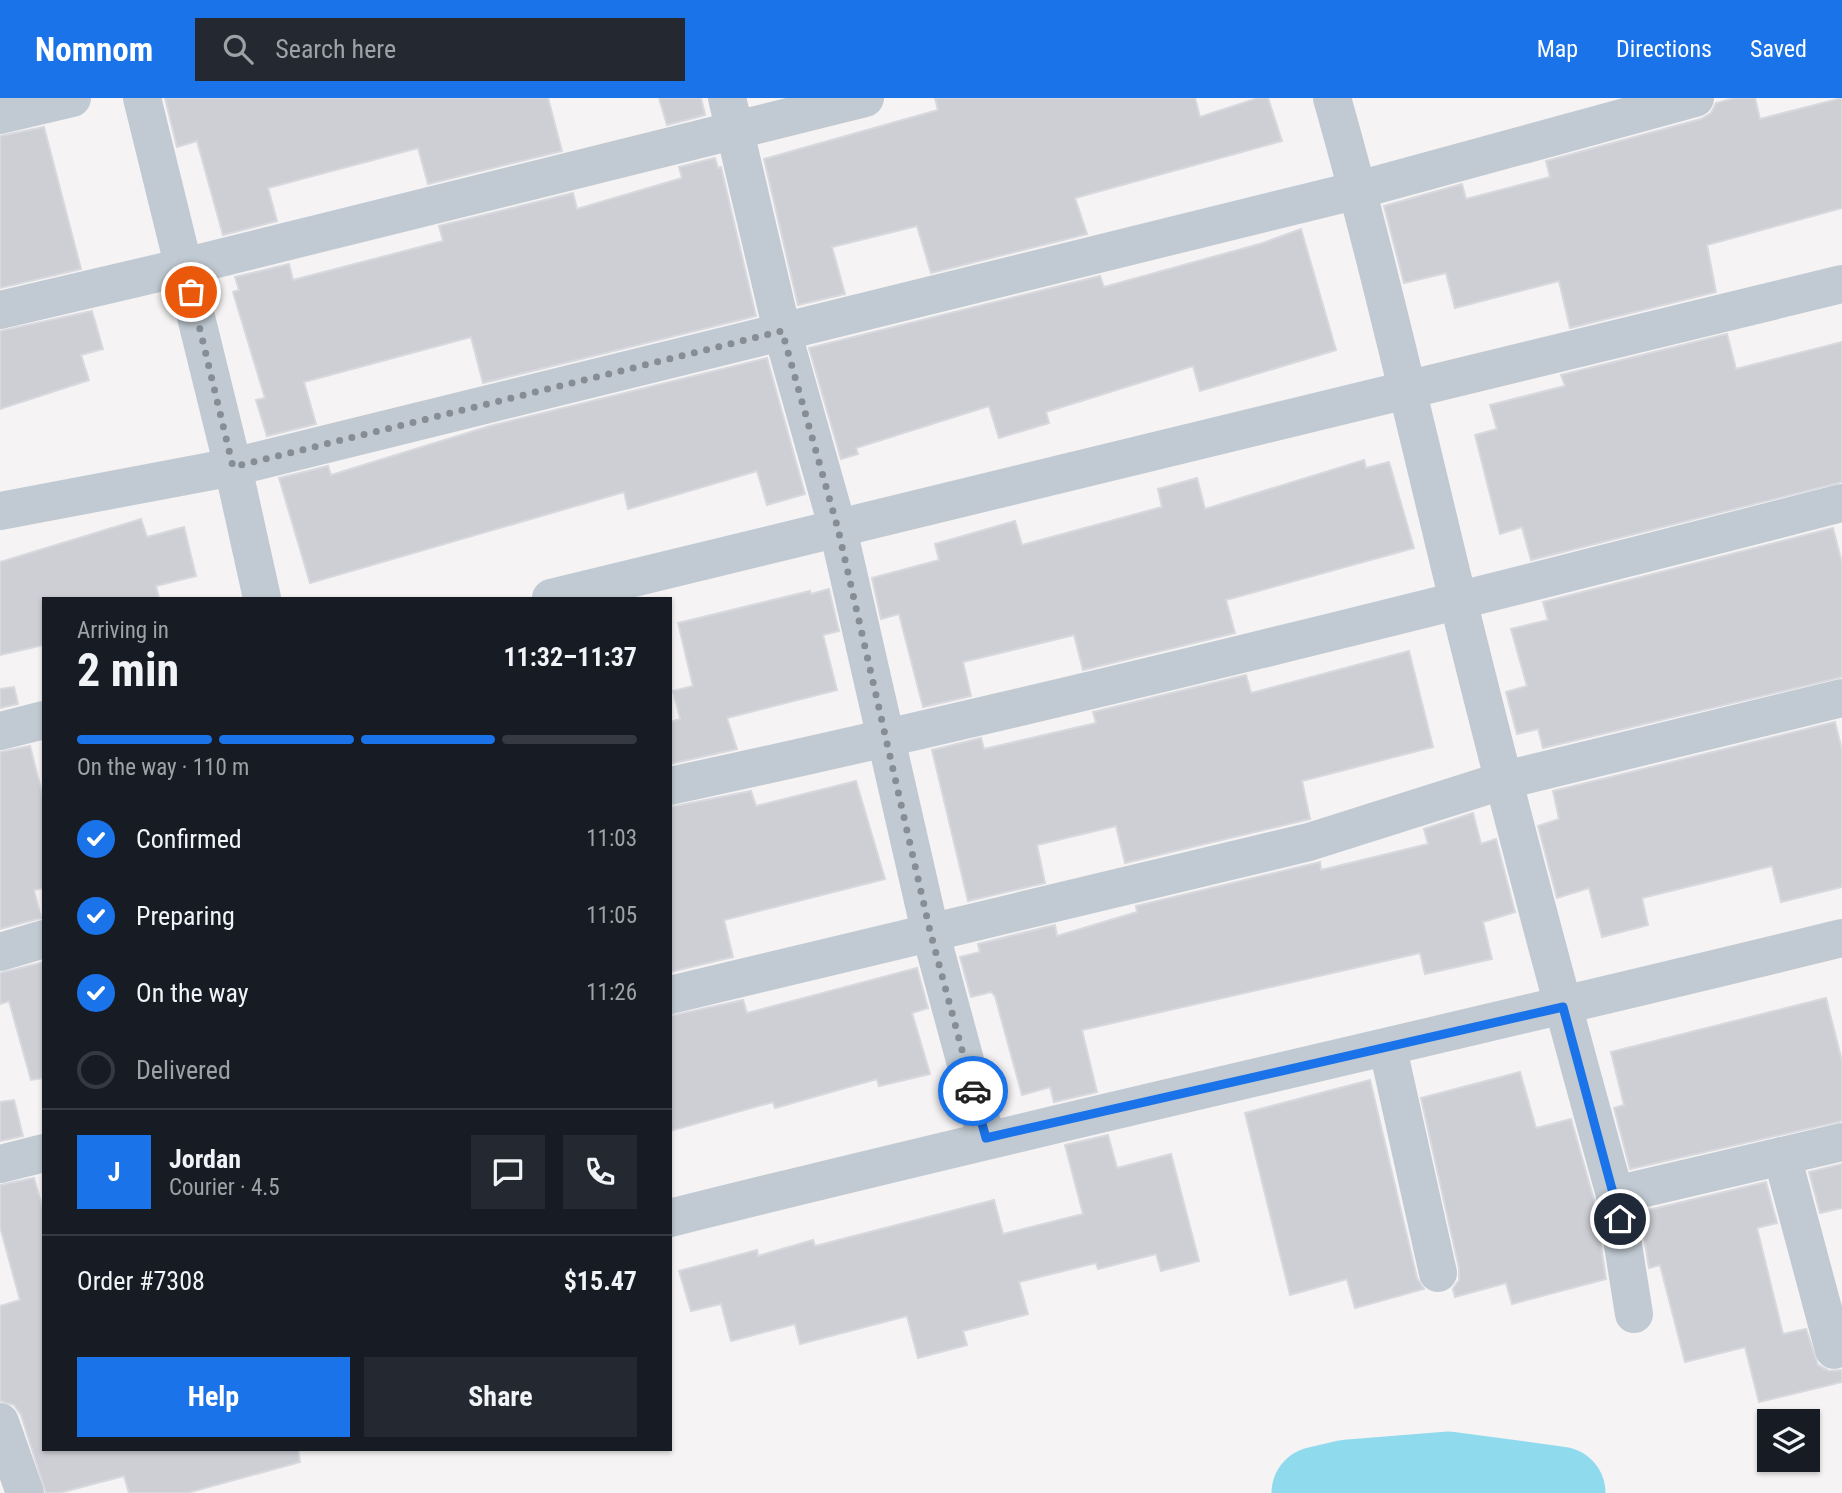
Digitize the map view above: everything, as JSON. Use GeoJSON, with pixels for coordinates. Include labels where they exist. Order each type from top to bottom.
{"type":"FeatureCollection","features":[{"type":"Feature","properties":{"kind":"street"},"geometry":{"type":"LineString","coordinates":[[0,115],[72,98]]}},
{"type":"Feature","properties":{"kind":"street"},"geometry":{"type":"LineString","coordinates":[[142,98],[233,467],[262,597]]}},
{"type":"Feature","properties":{"kind":"street"},"geometry":{"type":"LineString","coordinates":[[0,310],[184,267],[730,113],[865,98]]}},
{"type":"Feature","properties":{"kind":"street"},"geometry":{"type":"LineString","coordinates":[[1332,98],[1409,387],[1458,601],[1563,1007],[1615,1195],[1634,1314]]}},
{"type":"Feature","properties":{"kind":"street"},"geometry":{"type":"LineString","coordinates":[[0,511],[233,467],[1358,190],[1695,98]]}},
{"type":"Feature","properties":{"kind":"street"},"geometry":{"type":"LineString","coordinates":[[730,113],[782,331],[838,529],[930,931],[986,1138]]}},
{"type":"Feature","properties":{"kind":"street"},"geometry":{"type":"LineString","coordinates":[[555,597],[1409,387],[1842,284]]}},
{"type":"Feature","properties":{"kind":"street"},"geometry":{"type":"LineString","coordinates":[[672,786],[887,739],[1458,601],[1842,503]]}},
{"type":"Feature","properties":{"kind":"street"},"geometry":{"type":"LineString","coordinates":[[672,995],[1308,842],[1505,780],[1842,698]]}},
{"type":"Feature","properties":{"kind":"street"},"geometry":{"type":"LineString","coordinates":[[0,730],[42,720]]}},
{"type":"Feature","properties":{"kind":"street"},"geometry":{"type":"LineString","coordinates":[[672,1217],[986,1138],[1388,1048],[1842,938]]}},
{"type":"Feature","properties":{"kind":"street"},"geometry":{"type":"LineString","coordinates":[[0,952],[42,940]]}},
{"type":"Feature","properties":{"kind":"street"},"geometry":{"type":"LineString","coordinates":[[1388,1048],[1438,1273]]}},
{"type":"Feature","properties":{"kind":"street"},"geometry":{"type":"LineString","coordinates":[[1615,1195],[1842,1142]]}},
{"type":"Feature","properties":{"kind":"street"},"geometry":{"type":"LineString","coordinates":[[0,1164],[42,1154]]}},
{"type":"Feature","properties":{"kind":"street"},"geometry":{"type":"LineString","coordinates":[[1782,1156],[1835,1350]]}},
{"type":"Feature","properties":{"kind":"street"},"geometry":{"type":"LineString","coordinates":[[0,1422],[25,1493]]}},
{"type":"Feature","properties":{"kind":"building"},"geometry":{"type":"Polygon","coordinates":[[[165,98],[548,98],[562,151],[428,184],[418,148],[268,188],[277,221],[223,235],[197,141],[177,147],[165,98]]]}},
{"type":"Feature","properties":{"kind":"building"},"geometry":{"type":"Polygon","coordinates":[[[659,98],[701,98],[705,115],[667,125],[659,98]]]}},
{"type":"Feature","properties":{"kind":"building"},"geometry":{"type":"Polygon","coordinates":[[[935,98],[1195,98],[1200,117],[1258,98],[1268,98],[1282,141],[1075,198],[1087,234],[931,273],[917,226],[832,247],[845,294],[798,305],[764,159],[938,110],[935,98]]]}},
{"type":"Feature","properties":{"kind":"building"},"geometry":{"type":"Polygon","coordinates":[[[1735,98],[1755,98],[1760,119],[1842,98],[1842,208],[1707,245],[1716,292],[1570,328],[1559,281],[1455,308],[1446,273],[1404,283],[1384,206],[1462,184],[1466,199],[1550,177],[1546,161],[1701,119],[1711,113],[1716,103],[1735,98]]]}},
{"type":"Feature","properties":{"kind":"building"},"geometry":{"type":"Polygon","coordinates":[[[44,127],[81,269],[0,288],[0,136],[44,127]]]}},
{"type":"Feature","properties":{"kind":"building"},"geometry":{"type":"Polygon","coordinates":[[[715,158],[718,168],[721,167],[756,316],[483,383],[471,337],[304,382],[316,424],[267,436],[256,400],[265,398],[233,292],[239,290],[235,277],[289,264],[293,280],[443,241],[439,226],[573,193],[577,209],[682,178],[679,167],[715,158]]]}},
{"type":"Feature","properties":{"kind":"building"},"geometry":{"type":"Polygon","coordinates":[[[1301,229],[1336,350],[1200,391],[1193,366],[1046,412],[1049,423],[999,438],[989,406],[856,448],[858,454],[841,459],[809,348],[1100,276],[1104,287],[1263,243],[1301,229]]]}},
{"type":"Feature","properties":{"kind":"building"},"geometry":{"type":"Polygon","coordinates":[[[92,311],[103,349],[81,355],[89,380],[0,409],[0,331],[92,311]]]}},
{"type":"Feature","properties":{"kind":"building"},"geometry":{"type":"Polygon","coordinates":[[[1727,334],[1736,369],[1842,342],[1842,482],[1531,560],[1522,527],[1500,534],[1475,435],[1497,429],[1490,405],[1565,386],[1561,375],[1727,334]]]}},
{"type":"Feature","properties":{"kind":"building"},"geometry":{"type":"Polygon","coordinates":[[[767,358],[805,494],[767,505],[757,471],[628,509],[624,492],[310,583],[279,478],[328,466],[331,475],[490,426],[767,358]]]}},
{"type":"Feature","properties":{"kind":"building"},"geometry":{"type":"Polygon","coordinates":[[[1364,460],[1366,468],[1389,462],[1414,548],[1226,600],[1235,633],[1083,670],[1074,635],[963,662],[971,696],[923,707],[899,614],[881,619],[872,578],[939,560],[935,544],[1015,521],[1022,545],[1162,507],[1158,489],[1197,478],[1205,509],[1364,460]]]}},
{"type":"Feature","properties":{"kind":"building"},"geometry":{"type":"Polygon","coordinates":[[[141,519],[147,537],[184,527],[196,576],[156,586],[159,597],[42,597],[42,645],[0,655],[0,562],[141,519]]]}},
{"type":"Feature","properties":{"kind":"building"},"geometry":{"type":"Polygon","coordinates":[[[1833,528],[1842,563],[1842,677],[1543,748],[1538,729],[1517,734],[1506,692],[1527,686],[1511,629],[1548,620],[1543,602],[1833,528]]]}},
{"type":"Feature","properties":{"kind":"building"},"geometry":{"type":"Polygon","coordinates":[[[829,589],[839,631],[823,635],[837,690],[727,718],[737,749],[672,764],[672,721],[680,719],[673,691],[693,686],[678,623],[810,591],[811,594],[829,589]]]}},
{"type":"Feature","properties":{"kind":"building"},"geometry":{"type":"Polygon","coordinates":[[[1409,651],[1433,747],[1302,781],[1310,819],[1125,863],[1116,826],[1037,845],[1045,883],[968,901],[932,750],[981,738],[984,749],[1096,723],[1093,712],[1246,675],[1251,693],[1409,651]]]}},
{"type":"Feature","properties":{"kind":"building"},"geometry":{"type":"Polygon","coordinates":[[[14,687],[18,704],[0,708],[0,689],[14,687]]]}},
{"type":"Feature","properties":{"kind":"building"},"geometry":{"type":"Polygon","coordinates":[[[1835,722],[1842,750],[1842,887],[1781,902],[1772,866],[1642,898],[1648,925],[1602,937],[1589,888],[1557,898],[1538,826],[1559,819],[1553,791],[1835,722]]]}},
{"type":"Feature","properties":{"kind":"building"},"geometry":{"type":"Polygon","coordinates":[[[30,746],[42,793],[42,888],[34,890],[41,918],[0,929],[0,752],[30,746]]]}},
{"type":"Feature","properties":{"kind":"building"},"geometry":{"type":"Polygon","coordinates":[[[856,781],[885,879],[724,920],[733,957],[672,972],[672,807],[751,791],[756,806],[856,781]]]}},
{"type":"Feature","properties":{"kind":"building"},"geometry":{"type":"Polygon","coordinates":[[[1473,813],[1481,844],[1496,839],[1515,912],[1483,922],[1492,959],[1425,974],[1420,953],[1082,1030],[1097,1092],[1054,1102],[1050,1087],[1022,1095],[995,996],[991,992],[971,997],[960,957],[980,952],[978,944],[1055,925],[1057,936],[1137,912],[1136,906],[1320,862],[1321,870],[1428,844],[1424,829],[1473,813]]]}},
{"type":"Feature","properties":{"kind":"building"},"geometry":{"type":"Polygon","coordinates":[[[42,962],[42,1078],[31,1080],[9,1001],[0,1004],[0,973],[42,962]]]}},
{"type":"Feature","properties":{"kind":"building"},"geometry":{"type":"Polygon","coordinates":[[[917,968],[928,1008],[912,1013],[930,1074],[879,1086],[877,1079],[775,1108],[773,1102],[672,1130],[672,1016],[743,1000],[747,1013],[917,968]]]}},
{"type":"Feature","properties":{"kind":"building"},"geometry":{"type":"Polygon","coordinates":[[[1826,998],[1842,1061],[1842,1121],[1630,1169],[1614,1108],[1624,1105],[1611,1052],[1826,998]]]}},
{"type":"Feature","properties":{"kind":"building"},"geometry":{"type":"Polygon","coordinates":[[[1520,1072],[1536,1128],[1571,1119],[1594,1200],[1606,1279],[1512,1304],[1506,1283],[1455,1297],[1453,1289],[1459,1280],[1459,1268],[1421,1098],[1520,1072]]]}},
{"type":"Feature","properties":{"kind":"building"},"geometry":{"type":"Polygon","coordinates":[[[1370,1080],[1417,1278],[1424,1289],[1355,1308],[1347,1279],[1290,1295],[1245,1113],[1370,1080]]]}},
{"type":"Feature","properties":{"kind":"building"},"geometry":{"type":"Polygon","coordinates":[[[14,1100],[23,1136],[0,1141],[0,1102],[14,1100]]]}},
{"type":"Feature","properties":{"kind":"building"},"geometry":{"type":"Polygon","coordinates":[[[1108,1135],[1117,1168],[1171,1154],[1199,1261],[1161,1271],[1156,1254],[1098,1269],[1096,1263],[1019,1282],[1028,1314],[963,1331],[967,1345],[918,1358],[907,1316],[800,1344],[795,1324],[731,1341],[721,1304],[691,1311],[679,1271],[757,1250],[758,1256],[813,1240],[815,1246],[994,1200],[1003,1234],[1083,1214],[1065,1145],[1108,1135]]]}},
{"type":"Feature","properties":{"kind":"building"},"geometry":{"type":"Polygon","coordinates":[[[1842,1164],[1842,1208],[1820,1213],[1809,1172],[1842,1164]]]}},
{"type":"Feature","properties":{"kind":"building"},"geometry":{"type":"Polygon","coordinates":[[[34,1178],[42,1206],[42,1451],[298,1451],[300,1462],[187,1493],[129,1493],[124,1476],[59,1493],[46,1493],[21,1415],[14,1405],[0,1401],[0,1306],[20,1300],[0,1227],[0,1185],[34,1178]]]}},
{"type":"Feature","properties":{"kind":"building"},"geometry":{"type":"Polygon","coordinates":[[[1766,1182],[1777,1223],[1757,1228],[1783,1334],[1806,1329],[1818,1365],[1829,1371],[1842,1370],[1842,1382],[1759,1402],[1745,1347],[1685,1362],[1660,1265],[1649,1268],[1640,1212],[1766,1182]]]}},
{"type":"Feature","properties":{"kind":"waterway"},"geometry":{"type":"LineString","coordinates":[[1318,1493],[1348,1486],[1448,1478],[1559,1493]]}},
{"type":"Feature","properties":{"kind":"way so far"},"geometry":{"type":"LineString","coordinates":[[191,292],[233,467],[782,331],[838,529],[930,931],[973,1091]]}},
{"type":"Feature","properties":{"kind":"route"},"geometry":{"type":"LineString","coordinates":[[973,1091],[986,1138],[1563,1007],[1620,1219]]}}]}
